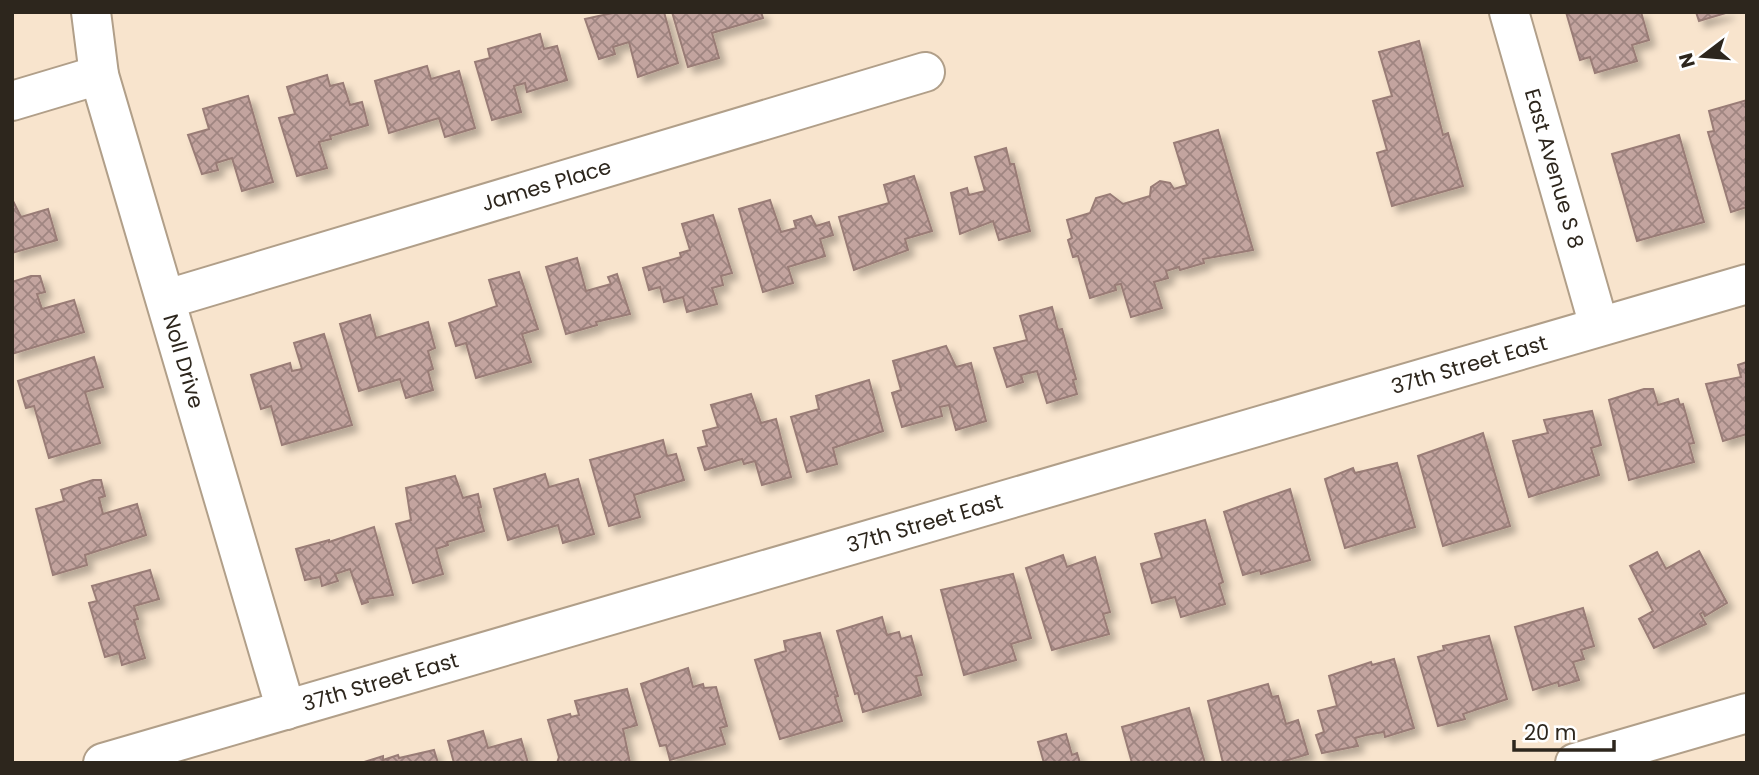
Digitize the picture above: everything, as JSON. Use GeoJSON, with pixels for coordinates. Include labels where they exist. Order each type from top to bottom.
{"type":"FeatureCollection","features":[{"type":"Feature","properties":{"kind":"street","name":"Noll Drive"},"geometry":{"type":"LineString","coordinates":[[90,12],[99,75],[286,710]]}},
{"type":"Feature","properties":{"kind":"street","name":"East Avenue S 8"},"geometry":{"type":"LineString","coordinates":[[1509,12],[1600,326]]}},
{"type":"Feature","properties":{"kind":"street","name":"James Place"},"geometry":{"type":"LineString","coordinates":[[167,299],[925,72]]}},
{"type":"Feature","properties":{"kind":"street"},"geometry":{"type":"LineString","coordinates":[[12,101],[99,75]]}},
{"type":"Feature","properties":{"kind":"street","name":"37th Street East"},"geometry":{"type":"LineString","coordinates":[[103,763],[1747,284]]}},
{"type":"Feature","properties":{"kind":"street"},"geometry":{"type":"LineString","coordinates":[[1575,763],[1747,713]]}},
{"type":"Feature","properties":{"kind":"building"},"geometry":{"type":"Polygon","coordinates":[[[617,12],[664,12],[678,63],[638,77],[629,42],[613,47],[615,54],[599,59],[585,19],[617,12]]]}},
{"type":"Feature","properties":{"kind":"building"},"geometry":{"type":"Polygon","coordinates":[[[672,12],[761,12],[763,18],[712,33],[719,58],[688,67],[672,12]]]}},
{"type":"Feature","properties":{"kind":"building"},"geometry":{"type":"Polygon","coordinates":[[[1566,12],[1641,12],[1649,40],[1632,45],[1637,61],[1595,73],[1590,57],[1580,60],[1566,12]]]}},
{"type":"Feature","properties":{"kind":"building"},"geometry":{"type":"Polygon","coordinates":[[[1696,12],[1729,12],[1699,21],[1696,12]]]}},
{"type":"Feature","properties":{"kind":"building"},"geometry":{"type":"Polygon","coordinates":[[[540,34],[544,49],[557,46],[567,80],[527,92],[525,83],[514,86],[521,112],[492,120],[475,62],[490,58],[488,49],[540,34]]]}},
{"type":"Feature","properties":{"kind":"building"},"geometry":{"type":"Polygon","coordinates":[[[1419,41],[1443,135],[1448,133],[1463,186],[1392,206],[1377,153],[1387,150],[1373,101],[1392,96],[1379,52],[1419,41]]]}},
{"type":"Feature","properties":{"kind":"building"},"geometry":{"type":"Polygon","coordinates":[[[427,66],[431,79],[459,71],[475,128],[445,137],[439,118],[389,133],[375,81],[427,66]]]}},
{"type":"Feature","properties":{"kind":"building"},"geometry":{"type":"Polygon","coordinates":[[[327,75],[330,86],[343,83],[350,105],[362,102],[368,125],[319,142],[327,168],[297,176],[279,118],[295,114],[287,87],[327,75]]]}},
{"type":"Feature","properties":{"kind":"building"},"geometry":{"type":"Polygon","coordinates":[[[248,96],[273,182],[242,191],[232,158],[216,163],[218,170],[202,174],[188,135],[209,129],[203,109],[248,96]]]}},
{"type":"Feature","properties":{"kind":"building"},"geometry":{"type":"Polygon","coordinates":[[[1747,100],[1747,207],[1731,212],[1708,132],[1714,131],[1709,111],[1747,100]]]}},
{"type":"Feature","properties":{"kind":"building"},"geometry":{"type":"Polygon","coordinates":[[[1218,130],[1253,250],[1203,259],[1204,263],[1166,271],[1168,278],[1154,282],[1162,308],[1131,317],[1121,284],[1115,285],[1116,290],[1090,298],[1078,256],[1073,257],[1068,240],[1072,238],[1067,220],[1090,213],[1096,198],[1110,194],[1123,204],[1150,196],[1151,187],[1160,181],[1170,183],[1174,189],[1187,185],[1174,143],[1218,130]]]}},
{"type":"Feature","properties":{"kind":"building"},"geometry":{"type":"Polygon","coordinates":[[[1679,135],[1704,222],[1637,241],[1612,154],[1679,135]]]}},
{"type":"Feature","properties":{"kind":"building"},"geometry":{"type":"Polygon","coordinates":[[[1006,148],[1010,164],[1014,164],[1030,231],[999,240],[993,221],[960,234],[951,193],[967,188],[969,195],[985,191],[975,157],[1006,148]]]}},
{"type":"Feature","properties":{"kind":"building"},"geometry":{"type":"Polygon","coordinates":[[[914,176],[932,231],[905,239],[908,250],[854,270],[839,217],[889,203],[884,185],[914,176]]]}},
{"type":"Feature","properties":{"kind":"building"},"geometry":{"type":"Polygon","coordinates":[[[12,199],[21,217],[48,209],[57,240],[12,253],[12,199]]]}},
{"type":"Feature","properties":{"kind":"building"},"geometry":{"type":"Polygon","coordinates":[[[770,200],[781,232],[796,228],[794,221],[811,216],[816,226],[829,222],[833,235],[820,239],[825,256],[788,267],[793,283],[763,292],[739,209],[770,200]]]}},
{"type":"Feature","properties":{"kind":"building"},"geometry":{"type":"Polygon","coordinates":[[[713,215],[732,273],[721,276],[723,285],[712,288],[717,304],[687,312],[683,297],[664,302],[660,287],[649,290],[643,268],[681,257],[680,253],[690,250],[682,224],[713,215]]]}},
{"type":"Feature","properties":{"kind":"building"},"geometry":{"type":"Polygon","coordinates":[[[577,258],[586,291],[611,284],[608,277],[617,274],[630,314],[596,322],[597,325],[566,334],[546,267],[577,258]]]}},
{"type":"Feature","properties":{"kind":"building"},"geometry":{"type":"Polygon","coordinates":[[[519,272],[538,329],[522,334],[531,362],[476,378],[466,343],[456,346],[449,323],[497,306],[489,280],[519,272]]]}},
{"type":"Feature","properties":{"kind":"building"},"geometry":{"type":"Polygon","coordinates":[[[40,276],[45,292],[37,294],[42,309],[74,300],[84,332],[12,354],[12,282],[40,276]]]}},
{"type":"Feature","properties":{"kind":"building"},"geometry":{"type":"Polygon","coordinates":[[[1052,307],[1058,330],[1062,329],[1076,379],[1073,380],[1077,394],[1047,403],[1037,371],[1021,375],[1023,382],[1007,387],[994,348],[1027,340],[1020,316],[1052,307]]]}},
{"type":"Feature","properties":{"kind":"building"},"geometry":{"type":"Polygon","coordinates":[[[370,315],[376,338],[428,322],[435,348],[428,351],[433,369],[428,371],[433,390],[406,398],[400,379],[359,391],[340,324],[370,315]]]}},
{"type":"Feature","properties":{"kind":"building"},"geometry":{"type":"Polygon","coordinates":[[[324,334],[352,425],[282,445],[271,406],[261,409],[251,375],[290,363],[292,371],[302,369],[294,343],[324,334]]]}},
{"type":"Feature","properties":{"kind":"building"},"geometry":{"type":"Polygon","coordinates":[[[946,346],[956,367],[971,363],[986,421],[956,430],[949,405],[940,407],[942,416],[902,427],[892,393],[901,390],[893,361],[946,346]]]}},
{"type":"Feature","properties":{"kind":"building"},"geometry":{"type":"Polygon","coordinates":[[[94,357],[103,387],[85,392],[100,443],[49,458],[34,406],[26,408],[18,381],[94,357]]]}},
{"type":"Feature","properties":{"kind":"building"},"geometry":{"type":"Polygon","coordinates":[[[1747,362],[1747,434],[1723,441],[1706,384],[1741,377],[1738,365],[1747,362]]]}},
{"type":"Feature","properties":{"kind":"building"},"geometry":{"type":"Polygon","coordinates":[[[869,380],[883,431],[833,448],[837,464],[807,472],[791,417],[819,409],[816,396],[869,380]]]}},
{"type":"Feature","properties":{"kind":"building"},"geometry":{"type":"Polygon","coordinates":[[[1644,389],[1653,389],[1658,405],[1678,399],[1680,405],[1683,404],[1694,443],[1689,444],[1694,462],[1629,480],[1609,400],[1644,389]]]}},
{"type":"Feature","properties":{"kind":"building"},"geometry":{"type":"Polygon","coordinates":[[[751,394],[761,423],[776,419],[791,477],[762,485],[755,461],[744,464],[742,459],[705,470],[698,448],[707,446],[703,431],[718,427],[711,405],[751,394]]]}},
{"type":"Feature","properties":{"kind":"building"},"geometry":{"type":"Polygon","coordinates":[[[1592,411],[1601,445],[1591,448],[1599,475],[1529,497],[1513,441],[1548,433],[1544,420],[1592,411]]]}},
{"type":"Feature","properties":{"kind":"building"},"geometry":{"type":"Polygon","coordinates":[[[1483,433],[1510,526],[1443,546],[1418,456],[1483,433]]]}},
{"type":"Feature","properties":{"kind":"building"},"geometry":{"type":"Polygon","coordinates":[[[663,440],[667,456],[676,454],[684,480],[634,495],[640,517],[609,526],[590,460],[663,440]]]}},
{"type":"Feature","properties":{"kind":"building"},"geometry":{"type":"Polygon","coordinates":[[[1397,463],[1415,527],[1345,548],[1325,479],[1353,468],[1355,473],[1397,463]]]}},
{"type":"Feature","properties":{"kind":"building"},"geometry":{"type":"Polygon","coordinates":[[[545,474],[549,487],[578,479],[594,534],[563,543],[558,525],[508,540],[494,489],[545,474]]]}},
{"type":"Feature","properties":{"kind":"building"},"geometry":{"type":"Polygon","coordinates":[[[455,476],[463,498],[478,494],[481,507],[478,508],[484,531],[447,542],[448,545],[436,549],[443,574],[413,583],[396,524],[411,520],[406,488],[455,476]]]}},
{"type":"Feature","properties":{"kind":"building"},"geometry":{"type":"Polygon","coordinates":[[[101,480],[105,496],[99,498],[103,514],[137,504],[146,535],[85,555],[87,565],[53,575],[36,509],[64,501],[61,490],[101,480]]]}},
{"type":"Feature","properties":{"kind":"building"},"geometry":{"type":"Polygon","coordinates":[[[1290,489],[1310,560],[1261,574],[1260,570],[1243,575],[1224,512],[1290,489]]]}},
{"type":"Feature","properties":{"kind":"building"},"geometry":{"type":"Polygon","coordinates":[[[1205,520],[1223,582],[1219,584],[1225,604],[1181,617],[1175,597],[1152,603],[1141,564],[1162,558],[1155,534],[1205,520]]]}},
{"type":"Feature","properties":{"kind":"building"},"geometry":{"type":"Polygon","coordinates":[[[374,527],[393,595],[367,599],[368,602],[362,604],[350,569],[335,574],[338,581],[322,586],[320,577],[305,580],[296,549],[329,542],[374,527]]]}},
{"type":"Feature","properties":{"kind":"building"},"geometry":{"type":"Polygon","coordinates":[[[1699,551],[1727,603],[1705,616],[1703,612],[1700,614],[1706,624],[1654,648],[1639,619],[1653,611],[1630,566],[1657,552],[1666,569],[1699,551]]]}},
{"type":"Feature","properties":{"kind":"building"},"geometry":{"type":"Polygon","coordinates":[[[1063,555],[1067,567],[1095,557],[1110,612],[1103,614],[1109,634],[1052,650],[1026,568],[1063,555]]]}},
{"type":"Feature","properties":{"kind":"building"},"geometry":{"type":"Polygon","coordinates":[[[150,570],[159,599],[134,606],[138,619],[134,620],[145,658],[122,665],[119,653],[105,657],[89,603],[97,601],[92,586],[150,570]]]}},
{"type":"Feature","properties":{"kind":"building"},"geometry":{"type":"Polygon","coordinates":[[[1013,574],[1031,638],[1011,644],[1016,660],[964,675],[941,590],[1013,574]]]}},
{"type":"Feature","properties":{"kind":"building"},"geometry":{"type":"Polygon","coordinates":[[[1583,608],[1594,646],[1581,650],[1584,659],[1573,662],[1579,680],[1559,686],[1558,682],[1533,690],[1515,627],[1583,608]]]}},
{"type":"Feature","properties":{"kind":"building"},"geometry":{"type":"Polygon","coordinates":[[[882,617],[887,635],[899,632],[901,639],[911,636],[922,675],[916,676],[921,695],[863,712],[858,693],[855,694],[837,631],[882,617]]]}},
{"type":"Feature","properties":{"kind":"building"},"geometry":{"type":"Polygon","coordinates":[[[820,633],[838,696],[835,697],[842,721],[780,739],[755,660],[786,651],[784,641],[820,633]]]}},
{"type":"Feature","properties":{"kind":"building"},"geometry":{"type":"Polygon","coordinates":[[[1489,636],[1507,699],[1463,714],[1465,719],[1438,726],[1418,657],[1444,650],[1443,646],[1489,636]]]}},
{"type":"Feature","properties":{"kind":"building"},"geometry":{"type":"Polygon","coordinates":[[[1394,659],[1414,728],[1385,737],[1384,732],[1366,735],[1355,738],[1358,746],[1322,753],[1316,735],[1324,732],[1318,711],[1337,706],[1329,676],[1371,662],[1372,665],[1394,659]]]}},
{"type":"Feature","properties":{"kind":"building"},"geometry":{"type":"Polygon","coordinates":[[[688,668],[693,687],[703,684],[704,688],[716,687],[727,726],[720,728],[725,744],[670,760],[666,745],[660,746],[641,684],[688,668]]]}},
{"type":"Feature","properties":{"kind":"building"},"geometry":{"type":"Polygon","coordinates":[[[1268,684],[1272,697],[1278,696],[1286,724],[1298,720],[1308,754],[1278,763],[1223,763],[1208,701],[1268,684]]]}},
{"type":"Feature","properties":{"kind":"building"},"geometry":{"type":"Polygon","coordinates":[[[627,689],[637,725],[623,729],[630,763],[557,763],[559,757],[548,720],[570,714],[571,717],[579,715],[575,701],[627,689]]]}},
{"type":"Feature","properties":{"kind":"building"},"geometry":{"type":"Polygon","coordinates":[[[1189,708],[1205,763],[1132,763],[1122,727],[1189,708]]]}},
{"type":"Feature","properties":{"kind":"building"},"geometry":{"type":"Polygon","coordinates":[[[483,731],[488,748],[521,739],[528,763],[454,763],[448,741],[483,731]]]}},
{"type":"Feature","properties":{"kind":"building"},"geometry":{"type":"Polygon","coordinates":[[[1066,734],[1072,755],[1077,753],[1080,763],[1044,763],[1038,742],[1066,734]]]}},
{"type":"Feature","properties":{"kind":"building"},"geometry":{"type":"Polygon","coordinates":[[[434,750],[438,763],[361,763],[383,756],[383,760],[434,750]]]}}]}
